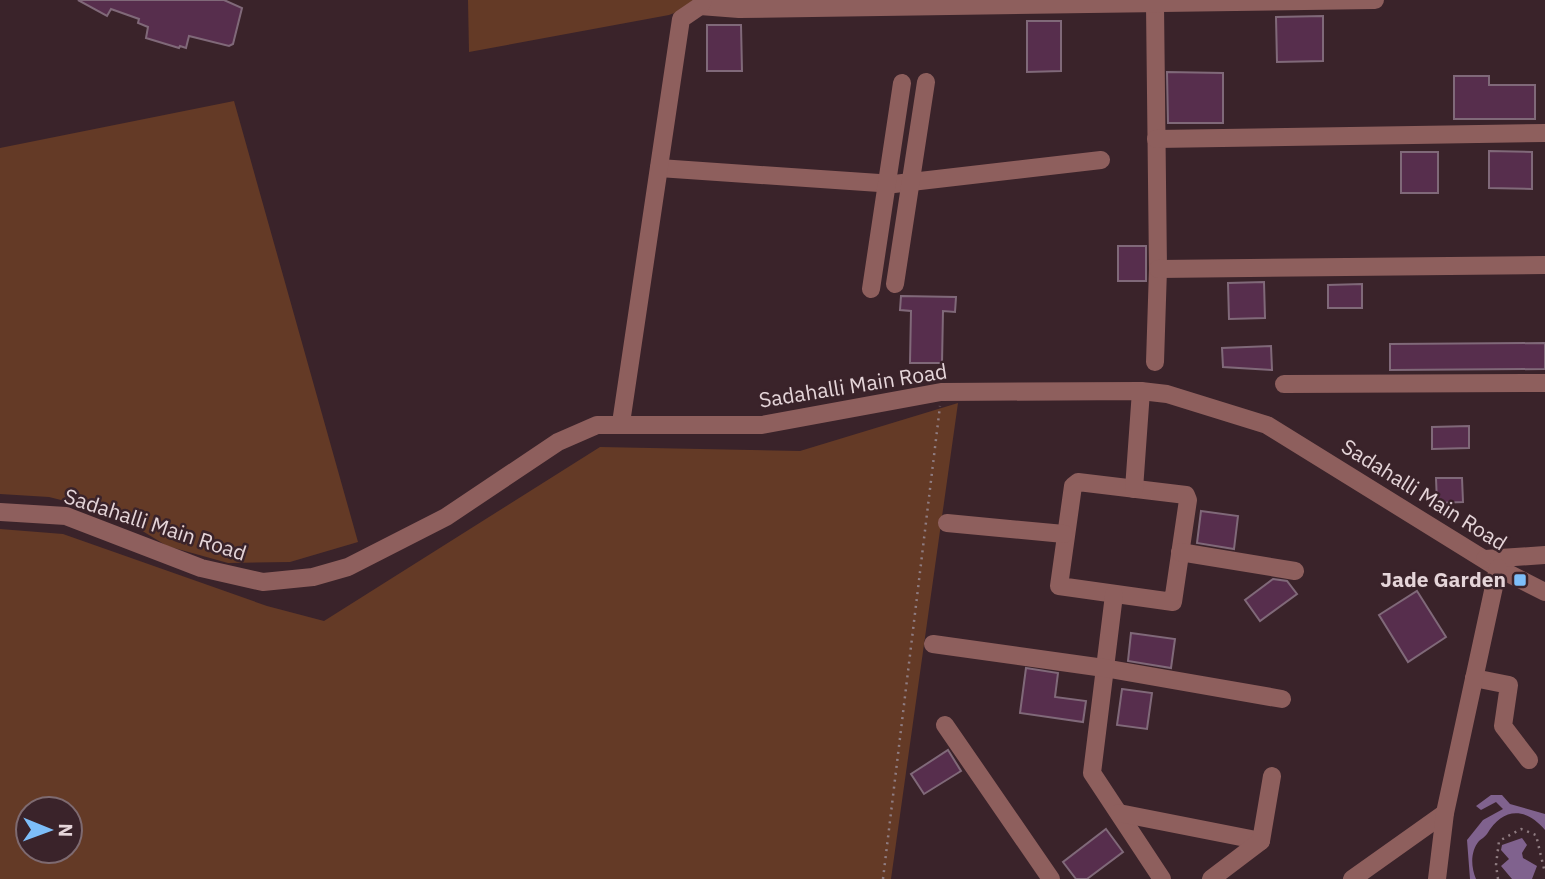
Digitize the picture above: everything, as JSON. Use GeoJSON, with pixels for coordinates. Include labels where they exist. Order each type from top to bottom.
{"type":"FeatureCollection","features":[{"type":"Feature","properties":{"kind":"street"},"geometry":{"type":"LineString","coordinates":[[621,423],[681,19],[701,3],[739,9],[1375,0]]}},
{"type":"Feature","properties":{"kind":"street"},"geometry":{"type":"LineString","coordinates":[[1155,5],[1158,269],[1155,362]]}},
{"type":"Feature","properties":{"kind":"street"},"geometry":{"type":"LineString","coordinates":[[895,284],[926,82]]}},
{"type":"Feature","properties":{"kind":"street"},"geometry":{"type":"LineString","coordinates":[[871,289],[902,83]]}},
{"type":"Feature","properties":{"kind":"street"},"geometry":{"type":"LineString","coordinates":[[1156,139],[1545,133]]}},
{"type":"Feature","properties":{"kind":"street"},"geometry":{"type":"LineString","coordinates":[[659,168],[887,184],[1101,160]]}},
{"type":"Feature","properties":{"kind":"street"},"geometry":{"type":"LineString","coordinates":[[1158,269],[1545,265]]}},
{"type":"Feature","properties":{"kind":"street"},"geometry":{"type":"LineString","coordinates":[[1284,384],[1545,383]]}},
{"type":"Feature","properties":{"kind":"street"},"geometry":{"type":"LineString","coordinates":[[1134,489],[1141,391]]}},
{"type":"Feature","properties":{"kind":"street","name":"Sadahalli Main Road"},"geometry":{"type":"LineString","coordinates":[[0,512],[66,516],[201,568],[263,582],[313,577],[348,567],[446,517],[571,434],[597,425],[761,425],[941,392],[1141,391],[1167,394],[1267,425],[1491,563],[1545,592]]}},
{"type":"Feature","properties":{"kind":"street"},"geometry":{"type":"LineString","coordinates":[[1074,483],[1187,498],[1173,602],[1059,586],[1064,534],[1074,483]]}},
{"type":"Feature","properties":{"kind":"street"},"geometry":{"type":"LineString","coordinates":[[947,523],[1064,534]]}},
{"type":"Feature","properties":{"kind":"street"},"geometry":{"type":"LineString","coordinates":[[1180,552],[1295,571]]}},
{"type":"Feature","properties":{"kind":"street"},"geometry":{"type":"LineString","coordinates":[[1438,878],[1445,813],[1474,678],[1491,563],[1545,555]]}},
{"type":"Feature","properties":{"kind":"street"},"geometry":{"type":"LineString","coordinates":[[1114,595],[1092,773],[1163,879]]}},
{"type":"Feature","properties":{"kind":"street"},"geometry":{"type":"LineString","coordinates":[[933,644],[1104,668],[1282,699]]}},
{"type":"Feature","properties":{"kind":"street"},"geometry":{"type":"LineString","coordinates":[[1474,678],[1509,685],[1503,726],[1528,760]]}},
{"type":"Feature","properties":{"kind":"street"},"geometry":{"type":"LineString","coordinates":[[945,725],[1051,879]]}},
{"type":"Feature","properties":{"kind":"street"},"geometry":{"type":"LineString","coordinates":[[1211,879],[1261,841],[1272,776]]}},
{"type":"Feature","properties":{"kind":"street"},"geometry":{"type":"LineString","coordinates":[[1119,813],[1261,841]]}},
{"type":"Feature","properties":{"kind":"street"},"geometry":{"type":"LineString","coordinates":[[1352,879],[1445,813]]}},
{"type":"Feature","properties":{"kind":"path"},"geometry":{"type":"LineString","coordinates":[[883,879],[941,392]]}},
{"type":"Feature","properties":{"kind":"path"},"geometry":{"type":"LineString","coordinates":[[1498,879],[1496,865],[1499,841],[1521,829],[1536,835],[1545,873]]}},
{"type":"Feature","properties":{"kind":"shaded area"},"geometry":{"type":"Polygon","coordinates":[[[468,0],[698,0],[695,5],[669,15],[469,52],[468,0]]]}},
{"type":"Feature","properties":{"kind":"shaded area"},"geometry":{"type":"Polygon","coordinates":[[[234,101],[358,542],[290,562],[228,563],[167,546],[113,513],[49,497],[0,494],[0,148],[234,101]]]}},
{"type":"Feature","properties":{"kind":"shaded area"},"geometry":{"type":"Polygon","coordinates":[[[958,403],[891,879],[0,879],[0,529],[63,534],[267,606],[324,621],[600,447],[800,451],[958,403]]]}},
{"type":"Feature","properties":{"kind":"shaded area"},"geometry":{"type":"Polygon","coordinates":[[[1491,795],[1502,795],[1510,804],[1545,814],[1545,830],[1530,817],[1522,814],[1514,813],[1500,819],[1476,845],[1472,860],[1476,879],[1470,879],[1467,840],[1483,820],[1503,809],[1496,802],[1481,810],[1476,806],[1491,795]]]}},
{"type":"Feature","properties":{"kind":"shaded area"},"geometry":{"type":"Polygon","coordinates":[[[1522,838],[1527,845],[1522,853],[1523,858],[1537,866],[1532,879],[1512,879],[1501,866],[1509,859],[1501,850],[1502,845],[1522,838]]]}},
{"type":"Feature","properties":{"kind":"building"},"geometry":{"type":"Polygon","coordinates":[[[78,0],[224,0],[242,8],[233,44],[229,46],[189,36],[186,48],[179,48],[146,38],[148,27],[138,23],[139,19],[111,9],[107,16],[78,0]]]}},
{"type":"Feature","properties":{"kind":"building"},"geometry":{"type":"Polygon","coordinates":[[[1323,16],[1323,61],[1277,62],[1276,17],[1323,16]]]}},
{"type":"Feature","properties":{"kind":"building"},"geometry":{"type":"Polygon","coordinates":[[[1027,21],[1061,21],[1061,71],[1027,72],[1027,21]]]}},
{"type":"Feature","properties":{"kind":"building"},"geometry":{"type":"Polygon","coordinates":[[[707,25],[741,25],[742,71],[707,71],[707,25]]]}},
{"type":"Feature","properties":{"kind":"building"},"geometry":{"type":"Polygon","coordinates":[[[1167,72],[1223,73],[1223,123],[1168,123],[1167,72]]]}},
{"type":"Feature","properties":{"kind":"building"},"geometry":{"type":"Polygon","coordinates":[[[1454,76],[1489,76],[1489,85],[1535,85],[1535,119],[1454,119],[1454,76]]]}},
{"type":"Feature","properties":{"kind":"building"},"geometry":{"type":"Polygon","coordinates":[[[1489,151],[1532,152],[1532,189],[1489,188],[1489,151]]]}},
{"type":"Feature","properties":{"kind":"building"},"geometry":{"type":"Polygon","coordinates":[[[1401,152],[1438,152],[1438,193],[1401,193],[1401,152]]]}},
{"type":"Feature","properties":{"kind":"building"},"geometry":{"type":"Polygon","coordinates":[[[1118,246],[1146,246],[1146,281],[1118,281],[1118,246]]]}},
{"type":"Feature","properties":{"kind":"building"},"geometry":{"type":"Polygon","coordinates":[[[1264,282],[1265,318],[1229,319],[1228,283],[1264,282]]]}},
{"type":"Feature","properties":{"kind":"building"},"geometry":{"type":"Polygon","coordinates":[[[1362,284],[1362,308],[1328,308],[1328,285],[1362,284]]]}},
{"type":"Feature","properties":{"kind":"building"},"geometry":{"type":"Polygon","coordinates":[[[901,296],[956,297],[955,312],[943,311],[942,363],[910,363],[911,311],[900,310],[901,296]]]}},
{"type":"Feature","properties":{"kind":"building"},"geometry":{"type":"Polygon","coordinates":[[[1545,343],[1545,369],[1390,370],[1390,344],[1545,343]]]}},
{"type":"Feature","properties":{"kind":"building"},"geometry":{"type":"Polygon","coordinates":[[[1271,346],[1272,370],[1223,367],[1222,348],[1271,346]]]}},
{"type":"Feature","properties":{"kind":"building"},"geometry":{"type":"Polygon","coordinates":[[[1469,426],[1469,448],[1432,449],[1432,427],[1469,426]]]}},
{"type":"Feature","properties":{"kind":"building"},"geometry":{"type":"Polygon","coordinates":[[[1436,478],[1462,478],[1463,502],[1437,503],[1436,478]]]}},
{"type":"Feature","properties":{"kind":"building"},"geometry":{"type":"Polygon","coordinates":[[[1201,511],[1238,516],[1234,549],[1197,543],[1201,511]]]}},
{"type":"Feature","properties":{"kind":"building"},"geometry":{"type":"Polygon","coordinates":[[[1273,579],[1287,581],[1297,594],[1260,621],[1245,600],[1273,579]]]}},
{"type":"Feature","properties":{"kind":"building"},"geometry":{"type":"Polygon","coordinates":[[[1417,591],[1446,637],[1408,662],[1379,615],[1417,591]]]}},
{"type":"Feature","properties":{"kind":"building"},"geometry":{"type":"Polygon","coordinates":[[[1131,633],[1175,639],[1171,668],[1128,661],[1131,633]]]}},
{"type":"Feature","properties":{"kind":"building"},"geometry":{"type":"Polygon","coordinates":[[[1026,668],[1058,673],[1055,697],[1086,701],[1083,722],[1020,713],[1026,668]]]}},
{"type":"Feature","properties":{"kind":"building"},"geometry":{"type":"Polygon","coordinates":[[[1122,689],[1152,693],[1147,729],[1117,725],[1122,689]]]}},
{"type":"Feature","properties":{"kind":"building"},"geometry":{"type":"Polygon","coordinates":[[[948,750],[961,771],[924,794],[911,774],[948,750]]]}},
{"type":"Feature","properties":{"kind":"building"},"geometry":{"type":"Polygon","coordinates":[[[1106,829],[1123,852],[1087,879],[1076,879],[1063,862],[1106,829]]]}},
{"type":"Feature","properties":{"kind":"place","name":"Jade Garden"},"geometry":{"type":"Point","coordinates":[1520,580]}}]}
